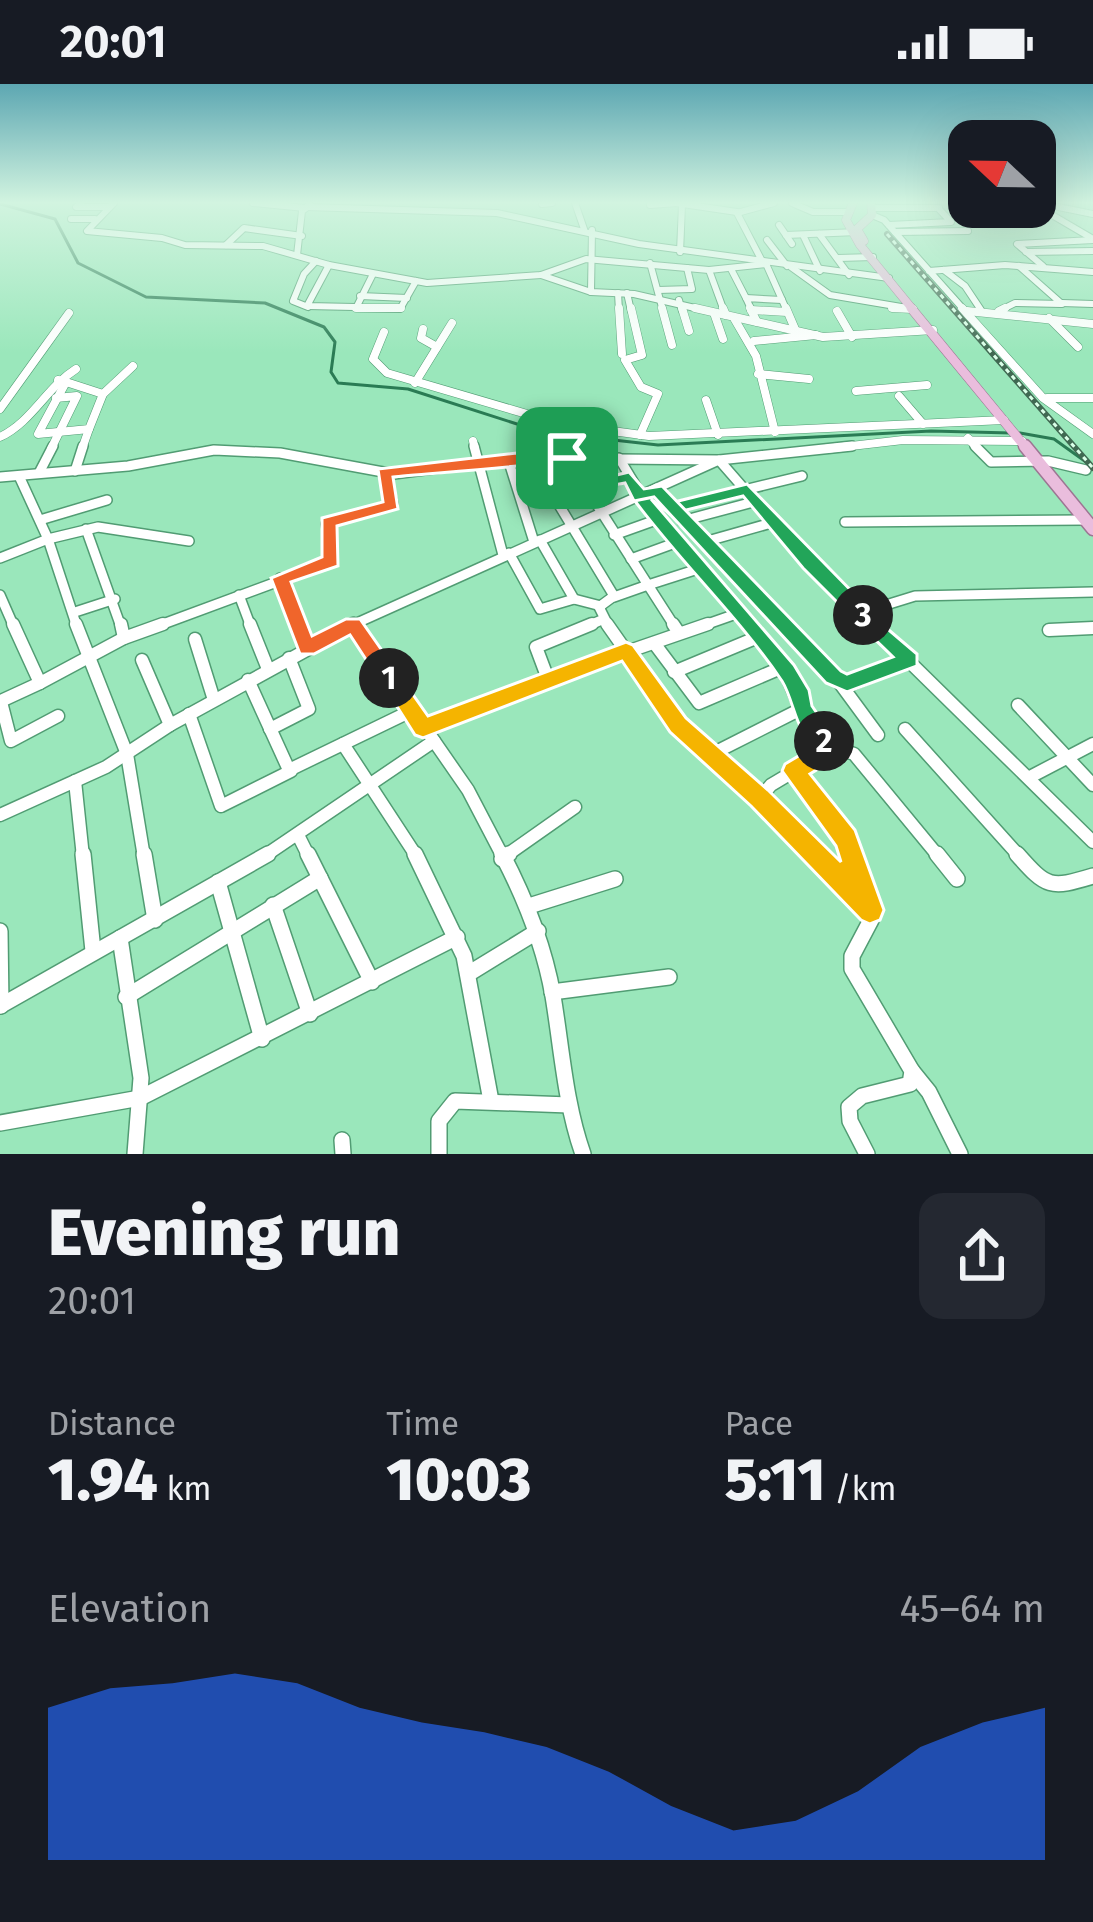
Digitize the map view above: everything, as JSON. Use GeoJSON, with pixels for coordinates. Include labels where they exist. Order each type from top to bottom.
{"type":"FeatureCollection","features":[{"type":"Feature","properties":{"kind":"main road"},"geometry":{"type":"LineString","coordinates":[[870,254],[1089,524]]}},
{"type":"Feature","properties":{"kind":"street"},"geometry":{"type":"LineString","coordinates":[[290,253],[415,283],[542,275],[594,259],[709,270],[765,264]]}},
{"type":"Feature","properties":{"kind":"street"},"geometry":{"type":"LineString","coordinates":[[593,253],[594,292]]}},
{"type":"Feature","properties":{"kind":"street"},"geometry":{"type":"LineString","coordinates":[[632,253],[634,261]]}},
{"type":"Feature","properties":{"kind":"street"},"geometry":{"type":"LineString","coordinates":[[680,253],[691,290]]}},
{"type":"Feature","properties":{"kind":"street"},"geometry":{"type":"LineString","coordinates":[[698,253],[889,278]]}},
{"type":"Feature","properties":{"kind":"street"},"geometry":{"type":"LineString","coordinates":[[759,253],[795,329]]}},
{"type":"Feature","properties":{"kind":"street"},"geometry":{"type":"LineString","coordinates":[[778,253],[816,290],[882,307],[914,309]]}},
{"type":"Feature","properties":{"kind":"street"},"geometry":{"type":"LineString","coordinates":[[811,253],[820,271]]}},
{"type":"Feature","properties":{"kind":"street"},"geometry":{"type":"LineString","coordinates":[[834,253],[850,275]]}},
{"type":"Feature","properties":{"kind":"street"},"geometry":{"type":"LineString","coordinates":[[913,253],[1043,398],[1093,434]]}},
{"type":"Feature","properties":{"kind":"street"},"geometry":{"type":"LineString","coordinates":[[1028,253],[1044,267]]}},
{"type":"Feature","properties":{"kind":"street"},"geometry":{"type":"LineString","coordinates":[[838,258],[870,254]]}},
{"type":"Feature","properties":{"kind":"street"},"geometry":{"type":"LineString","coordinates":[[316,261],[304,274],[293,302],[308,307],[398,309],[415,283]]}},
{"type":"Feature","properties":{"kind":"street"},"geometry":{"type":"LineString","coordinates":[[650,263],[672,345]]}},
{"type":"Feature","properties":{"kind":"street"},"geometry":{"type":"LineString","coordinates":[[308,307],[329,265]]}},
{"type":"Feature","properties":{"kind":"street"},"geometry":{"type":"LineString","coordinates":[[928,271],[1019,266],[1092,273]]}},
{"type":"Feature","properties":{"kind":"street"},"geometry":{"type":"LineString","coordinates":[[1019,266],[1062,303]]}},
{"type":"Feature","properties":{"kind":"street"},"geometry":{"type":"LineString","coordinates":[[731,269],[758,322]]}},
{"type":"Feature","properties":{"kind":"street"},"geometry":{"type":"LineString","coordinates":[[709,270],[729,316],[754,341],[775,432]]}},
{"type":"Feature","properties":{"kind":"street"},"geometry":{"type":"LineString","coordinates":[[944,270],[965,286],[984,311]]}},
{"type":"Feature","properties":{"kind":"street"},"geometry":{"type":"LineString","coordinates":[[355,307],[373,274]]}},
{"type":"Feature","properties":{"kind":"street"},"geometry":{"type":"LineString","coordinates":[[542,275],[594,292],[660,300],[816,335]]}},
{"type":"Feature","properties":{"kind":"street"},"geometry":{"type":"LineString","coordinates":[[380,297],[388,280]]}},
{"type":"Feature","properties":{"kind":"street"},"geometry":{"type":"LineString","coordinates":[[658,290],[718,291]]}},
{"type":"Feature","properties":{"kind":"street"},"geometry":{"type":"LineString","coordinates":[[676,290],[689,331]]}},
{"type":"Feature","properties":{"kind":"street"},"geometry":{"type":"LineString","coordinates":[[622,293],[622,354]]}},
{"type":"Feature","properties":{"kind":"street"},"geometry":{"type":"LineString","coordinates":[[622,293],[642,355],[625,360],[641,387],[658,394],[640,435]]}},
{"type":"Feature","properties":{"kind":"street"},"geometry":{"type":"LineString","coordinates":[[360,296],[407,298]]}},
{"type":"Feature","properties":{"kind":"street"},"geometry":{"type":"LineString","coordinates":[[746,298],[782,299]]}},
{"type":"Feature","properties":{"kind":"street"},"geometry":{"type":"LineString","coordinates":[[998,312],[1015,303],[1093,304]]}},
{"type":"Feature","properties":{"kind":"street"},"geometry":{"type":"LineString","coordinates":[[751,310],[787,312]]}},
{"type":"Feature","properties":{"kind":"street"},"geometry":{"type":"LineString","coordinates":[[967,310],[1093,325]]}},
{"type":"Feature","properties":{"kind":"street"},"geometry":{"type":"LineString","coordinates":[[837,311],[852,337]]}},
{"type":"Feature","properties":{"kind":"street"},"geometry":{"type":"LineString","coordinates":[[714,313],[723,340]]}},
{"type":"Feature","properties":{"kind":"street"},"geometry":{"type":"LineString","coordinates":[[0,409],[69,314]]}},
{"type":"Feature","properties":{"kind":"street"},"geometry":{"type":"LineString","coordinates":[[1047,316],[1078,347]]}},
{"type":"Feature","properties":{"kind":"street"},"geometry":{"type":"LineString","coordinates":[[415,383],[452,323]]}},
{"type":"Feature","properties":{"kind":"street"},"geometry":{"type":"LineString","coordinates":[[422,329],[421,338],[437,346]]}},
{"type":"Feature","properties":{"kind":"street"},"geometry":{"type":"LineString","coordinates":[[754,341],[933,330]]}},
{"type":"Feature","properties":{"kind":"street"},"geometry":{"type":"LineString","coordinates":[[384,332],[374,362],[387,373],[573,427],[640,435],[923,424],[1014,432]]}},
{"type":"Feature","properties":{"kind":"street"},"geometry":{"type":"LineString","coordinates":[[75,471],[103,394],[133,366]]}},
{"type":"Feature","properties":{"kind":"street"},"geometry":{"type":"LineString","coordinates":[[0,437],[20,428],[76,369]]}},
{"type":"Feature","properties":{"kind":"street"},"geometry":{"type":"LineString","coordinates":[[758,374],[809,379]]}},
{"type":"Feature","properties":{"kind":"street"},"geometry":{"type":"LineString","coordinates":[[874,376],[884,389]]}},
{"type":"Feature","properties":{"kind":"street"},"geometry":{"type":"LineString","coordinates":[[62,381],[103,394]]}},
{"type":"Feature","properties":{"kind":"street"},"geometry":{"type":"LineString","coordinates":[[62,381],[37,433],[89,429]]}},
{"type":"Feature","properties":{"kind":"street"},"geometry":{"type":"LineString","coordinates":[[856,391],[927,385]]}},
{"type":"Feature","properties":{"kind":"street"},"geometry":{"type":"LineString","coordinates":[[56,398],[92,392]]}},
{"type":"Feature","properties":{"kind":"street"},"geometry":{"type":"LineString","coordinates":[[39,473],[77,396]]}},
{"type":"Feature","properties":{"kind":"street"},"geometry":{"type":"LineString","coordinates":[[899,396],[923,424]]}},
{"type":"Feature","properties":{"kind":"street"},"geometry":{"type":"LineString","coordinates":[[1043,398],[1093,398]]}},
{"type":"Feature","properties":{"kind":"street"},"geometry":{"type":"LineString","coordinates":[[706,400],[718,435]]}},
{"type":"Feature","properties":{"kind":"street"},"geometry":{"type":"LineString","coordinates":[[155,920],[127,754],[88,658],[48,538],[7,478],[224,450],[280,453],[384,473],[508,459],[719,460],[1014,432]]}},
{"type":"Feature","properties":{"kind":"street"},"geometry":{"type":"LineString","coordinates":[[968,438],[991,462],[1038,461],[1086,470]]}},
{"type":"Feature","properties":{"kind":"street"},"geometry":{"type":"LineString","coordinates":[[473,441],[506,554],[540,609],[574,599]]}},
{"type":"Feature","properties":{"kind":"street"},"geometry":{"type":"LineString","coordinates":[[542,458],[571,527],[614,597]]}},
{"type":"Feature","properties":{"kind":"street"},"geometry":{"type":"LineString","coordinates":[[567,458],[679,633]]}},
{"type":"Feature","properties":{"kind":"street"},"geometry":{"type":"LineString","coordinates":[[619,458],[656,520],[783,667],[798,690],[801,710],[833,748],[854,754],[957,880]]}},
{"type":"Feature","properties":{"kind":"street"},"geometry":{"type":"LineString","coordinates":[[508,459],[537,541],[574,599],[602,612],[678,725],[760,798],[870,910]]}},
{"type":"Feature","properties":{"kind":"street"},"geometry":{"type":"LineString","coordinates":[[719,460],[860,613],[1093,842]]}},
{"type":"Feature","properties":{"kind":"street"},"geometry":{"type":"LineString","coordinates":[[0,815],[127,754],[248,680],[353,624],[719,460]]}},
{"type":"Feature","properties":{"kind":"street"},"geometry":{"type":"LineString","coordinates":[[58,716],[10,742],[1,699],[124,638],[331,561],[328,522],[392,506],[384,473]]}},
{"type":"Feature","properties":{"kind":"street"},"geometry":{"type":"LineString","coordinates":[[670,508],[802,476]]}},
{"type":"Feature","properties":{"kind":"street"},"geometry":{"type":"LineString","coordinates":[[583,488],[629,477]]}},
{"type":"Feature","properties":{"kind":"street"},"geometry":{"type":"LineString","coordinates":[[656,490],[682,521],[741,574],[837,680],[878,735]]}},
{"type":"Feature","properties":{"kind":"street"},"geometry":{"type":"LineString","coordinates":[[40,520],[106,500]]}},
{"type":"Feature","properties":{"kind":"street"},"geometry":{"type":"LineString","coordinates":[[682,521],[757,501]]}},
{"type":"Feature","properties":{"kind":"street"},"geometry":{"type":"LineString","coordinates":[[74,510],[115,599],[124,638]]}},
{"type":"Feature","properties":{"kind":"street"},"geometry":{"type":"LineString","coordinates":[[614,535],[656,520]]}},
{"type":"Feature","properties":{"kind":"street"},"geometry":{"type":"LineString","coordinates":[[704,542],[776,522]]}},
{"type":"Feature","properties":{"kind":"street"},"geometry":{"type":"LineString","coordinates":[[845,522],[1089,524]]}},
{"type":"Feature","properties":{"kind":"street"},"geometry":{"type":"LineString","coordinates":[[0,558],[81,530],[189,541]]}},
{"type":"Feature","properties":{"kind":"street"},"geometry":{"type":"LineString","coordinates":[[631,559],[675,543]]}},
{"type":"Feature","properties":{"kind":"street"},"geometry":{"type":"LineString","coordinates":[[548,679],[536,647],[602,612],[614,597],[698,569]]}},
{"type":"Feature","properties":{"kind":"street"},"geometry":{"type":"LineString","coordinates":[[280,578],[307,649]]}},
{"type":"Feature","properties":{"kind":"street"},"geometry":{"type":"LineString","coordinates":[[860,613],[915,596],[1093,592]]}},
{"type":"Feature","properties":{"kind":"street"},"geometry":{"type":"LineString","coordinates":[[239,595],[268,669]]}},
{"type":"Feature","properties":{"kind":"street"},"geometry":{"type":"LineString","coordinates":[[0,596],[40,683]]}},
{"type":"Feature","properties":{"kind":"street"},"geometry":{"type":"LineString","coordinates":[[75,612],[115,599]]}},
{"type":"Feature","properties":{"kind":"street"},"geometry":{"type":"LineString","coordinates":[[423,728],[736,614]]}},
{"type":"Feature","properties":{"kind":"street"},"geometry":{"type":"LineString","coordinates":[[353,624],[468,790],[529,906],[552,992],[568,1106],[583,1154]]}},
{"type":"Feature","properties":{"kind":"street"},"geometry":{"type":"LineString","coordinates":[[1049,630],[1093,628]]}},
{"type":"Feature","properties":{"kind":"street"},"geometry":{"type":"LineString","coordinates":[[674,672],[758,638]]}},
{"type":"Feature","properties":{"kind":"street"},"geometry":{"type":"LineString","coordinates":[[195,639],[214,700]]}},
{"type":"Feature","properties":{"kind":"street"},"geometry":{"type":"LineString","coordinates":[[654,643],[699,703],[783,667]]}},
{"type":"Feature","properties":{"kind":"street"},"geometry":{"type":"LineString","coordinates":[[270,729],[309,709],[289,658]]}},
{"type":"Feature","properties":{"kind":"street"},"geometry":{"type":"LineString","coordinates":[[142,660],[170,725]]}},
{"type":"Feature","properties":{"kind":"street"},"geometry":{"type":"LineString","coordinates":[[837,680],[851,683],[910,660]]}},
{"type":"Feature","properties":{"kind":"street"},"geometry":{"type":"LineString","coordinates":[[248,680],[284,766],[292,770]]}},
{"type":"Feature","properties":{"kind":"street"},"geometry":{"type":"LineString","coordinates":[[1018,706],[1093,785]]}},
{"type":"Feature","properties":{"kind":"street"},"geometry":{"type":"LineString","coordinates":[[712,754],[775,728],[801,710]]}},
{"type":"Feature","properties":{"kind":"street"},"geometry":{"type":"LineString","coordinates":[[189,714],[221,806],[411,711]]}},
{"type":"Feature","properties":{"kind":"street"},"geometry":{"type":"LineString","coordinates":[[905,729],[1040,880],[1057,887],[1093,876]]}},
{"type":"Feature","properties":{"kind":"street"},"geometry":{"type":"LineString","coordinates":[[0,1007],[299,837],[434,741]]}},
{"type":"Feature","properties":{"kind":"street"},"geometry":{"type":"LineString","coordinates":[[344,744],[421,864],[457,937],[469,974],[490,1101]]}},
{"type":"Feature","properties":{"kind":"street"},"geometry":{"type":"LineString","coordinates":[[1030,777],[1093,744]]}},
{"type":"Feature","properties":{"kind":"street"},"geometry":{"type":"LineString","coordinates":[[760,798],[793,771],[833,748]]}},
{"type":"Feature","properties":{"kind":"street"},"geometry":{"type":"LineString","coordinates":[[793,771],[846,838],[870,910],[869,930],[852,956],[852,969],[912,1071],[929,1091],[960,1154]]}},
{"type":"Feature","properties":{"kind":"street"},"geometry":{"type":"LineString","coordinates":[[75,781],[92,951]]}},
{"type":"Feature","properties":{"kind":"street"},"geometry":{"type":"LineString","coordinates":[[502,859],[575,807]]}},
{"type":"Feature","properties":{"kind":"street"},"geometry":{"type":"LineString","coordinates":[[299,837],[372,982]]}},
{"type":"Feature","properties":{"kind":"street"},"geometry":{"type":"LineString","coordinates":[[126,998],[320,878]]}},
{"type":"Feature","properties":{"kind":"street"},"geometry":{"type":"LineString","coordinates":[[529,906],[615,879]]}},
{"type":"Feature","properties":{"kind":"street"},"geometry":{"type":"LineString","coordinates":[[218,882],[262,1039]]}},
{"type":"Feature","properties":{"kind":"street"},"geometry":{"type":"LineString","coordinates":[[273,905],[310,1014]]}},
{"type":"Feature","properties":{"kind":"street"},"geometry":{"type":"LineString","coordinates":[[0,931],[0,1007]]}},
{"type":"Feature","properties":{"kind":"street"},"geometry":{"type":"LineString","coordinates":[[469,974],[538,931]]}},
{"type":"Feature","properties":{"kind":"street"},"geometry":{"type":"LineString","coordinates":[[0,1123],[63,1115],[140,1097],[457,937]]}},
{"type":"Feature","properties":{"kind":"street"},"geometry":{"type":"LineString","coordinates":[[120,938],[140,1097],[135,1154]]}},
{"type":"Feature","properties":{"kind":"street"},"geometry":{"type":"LineString","coordinates":[[552,992],[669,977]]}},
{"type":"Feature","properties":{"kind":"street"},"geometry":{"type":"LineString","coordinates":[[867,1154],[850,1120],[849,1107],[870,1092],[903,1090],[910,1084],[912,1071]]}},
{"type":"Feature","properties":{"kind":"street"},"geometry":{"type":"LineString","coordinates":[[439,1154],[440,1121],[448,1106],[467,1099],[568,1106]]}},
{"type":"Feature","properties":{"kind":"waterway"},"geometry":{"type":"LineString","coordinates":[[73,253],[78,263],[146,297],[265,303],[324,327],[335,342],[331,372],[338,383],[408,389],[542,432],[658,445],[931,431],[1011,433]]}},
{"type":"Feature","properties":{"kind":"waterway"},"geometry":{"type":"LineString","coordinates":[[1020,433],[1054,439],[1093,467]]}},
{"type":"Feature","properties":{"kind":"railway"},"geometry":{"type":"LineString","coordinates":[[904,253],[1093,468]]}},
{"type":"Feature","properties":{"kind":"route"},"geometry":{"type":"LineString","coordinates":[[567,458],[517,458],[384,473],[392,506],[328,522],[331,561],[280,578],[307,649],[353,624],[423,728],[626,651],[678,725],[760,798],[764,808],[870,910],[846,838],[793,771],[833,748],[801,710],[798,690],[787,671],[640,497],[656,490],[670,508],[698,500],[747,490],[809,563],[910,660],[851,683],[833,677],[781,616],[682,521],[674,512],[665,502],[656,490],[640,497],[629,477],[583,488],[567,458]]}}]}
